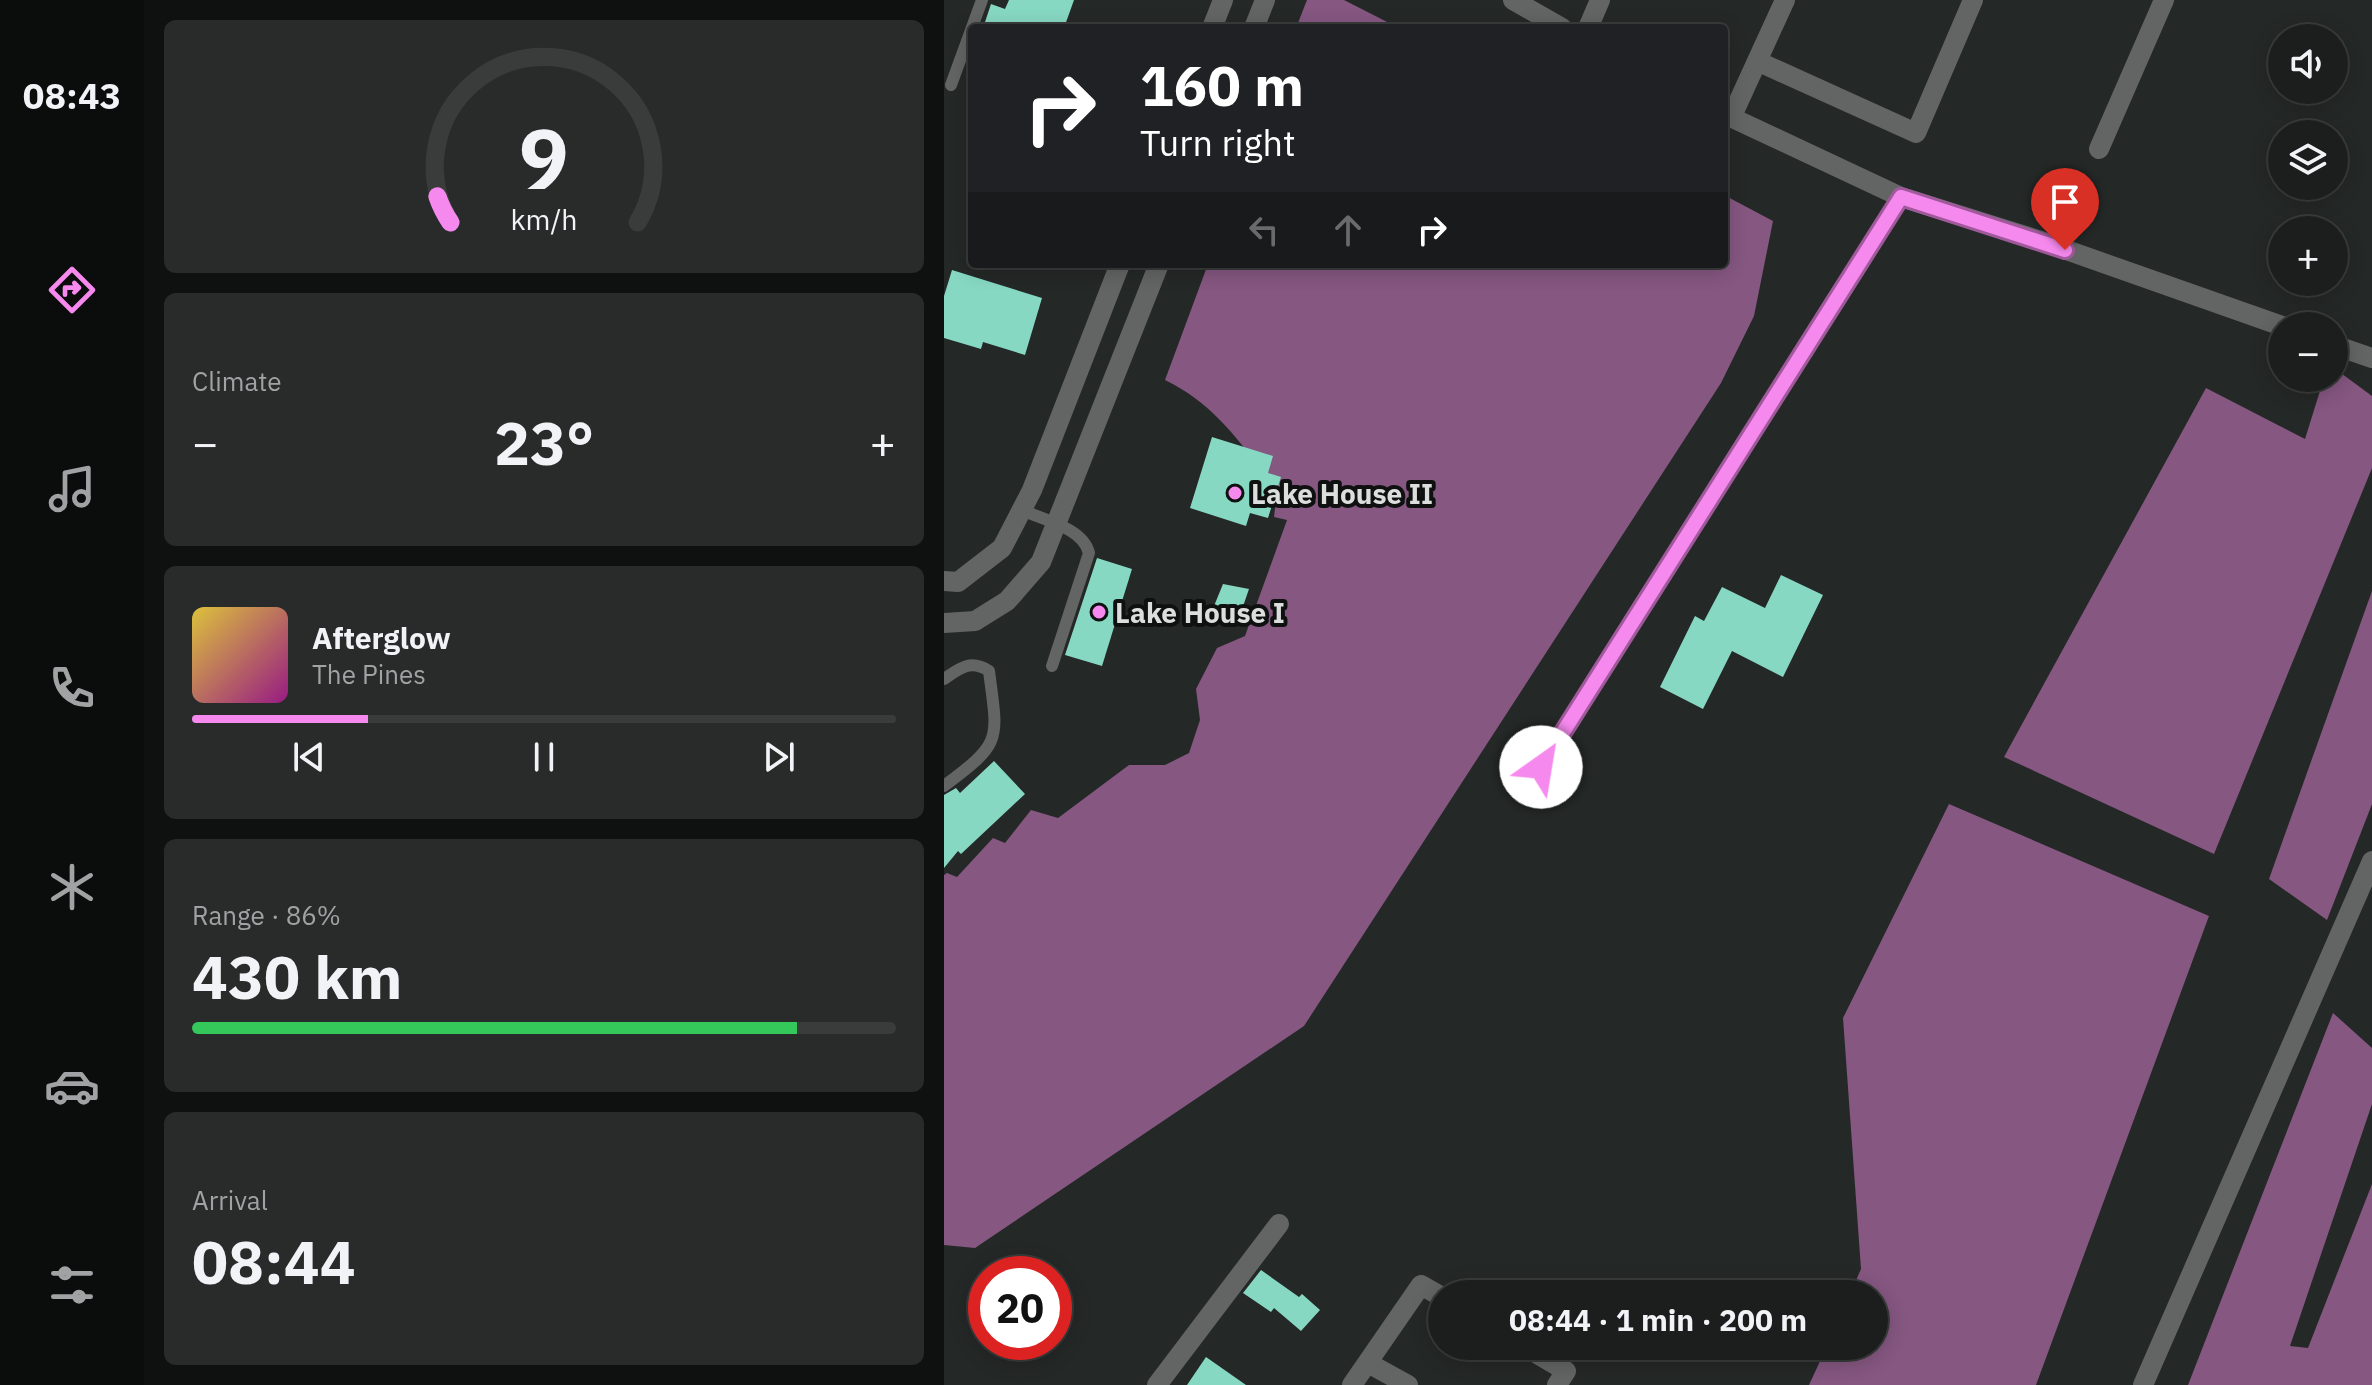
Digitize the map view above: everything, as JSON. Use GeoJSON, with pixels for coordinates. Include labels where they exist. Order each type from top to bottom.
{"type":"FeatureCollection","features":[{"type":"Feature","properties":{"kind":"street"},"geometry":{"type":"LineString","coordinates":[[1214,24],[1223,0]]}},
{"type":"Feature","properties":{"kind":"street"},"geometry":{"type":"LineString","coordinates":[[1256,24],[1265,0]]}},
{"type":"Feature","properties":{"kind":"street"},"geometry":{"type":"LineString","coordinates":[[1513,0],[1555,24]]}},
{"type":"Feature","properties":{"kind":"street"},"geometry":{"type":"LineString","coordinates":[[1590,24],[1600,0]]}},
{"type":"Feature","properties":{"kind":"street"},"geometry":{"type":"LineString","coordinates":[[1785,0],[1759,62],[1728,116],[1901,197],[2038,240],[2268,321]]}},
{"type":"Feature","properties":{"kind":"street"},"geometry":{"type":"LineString","coordinates":[[1759,62],[1916,133],[1973,0]]}},
{"type":"Feature","properties":{"kind":"street"},"geometry":{"type":"LineString","coordinates":[[2099,149],[2164,0]]}},
{"type":"Feature","properties":{"kind":"street"},"geometry":{"type":"LineString","coordinates":[[944,581],[958,582],[1002,548],[1022,510],[1118,268]]}},
{"type":"Feature","properties":{"kind":"street"},"geometry":{"type":"LineString","coordinates":[[944,623],[975,621],[1007,601],[1041,562],[1157,268]]}},
{"type":"Feature","properties":{"kind":"street"},"geometry":{"type":"LineString","coordinates":[[2348,350],[2372,358]]}},
{"type":"Feature","properties":{"kind":"street"},"geometry":{"type":"LineString","coordinates":[[2143,1385],[2372,861]]}},
{"type":"Feature","properties":{"kind":"street"},"geometry":{"type":"LineString","coordinates":[[1157,1385],[1279,1224]]}},
{"type":"Feature","properties":{"kind":"street"},"geometry":{"type":"LineString","coordinates":[[1352,1385],[1421,1285],[1428,1289]]}},
{"type":"Feature","properties":{"kind":"street"},"geometry":{"type":"LineString","coordinates":[[1548,1360],[1566,1371],[1557,1385]]}},
{"type":"Feature","properties":{"kind":"street"},"geometry":{"type":"LineString","coordinates":[[1368,1363],[1408,1385]]}},
{"type":"Feature","properties":{"kind":"lane"},"geometry":{"type":"LineString","coordinates":[[973,24],[982,0]]}},
{"type":"Feature","properties":{"kind":"lane"},"geometry":{"type":"LineString","coordinates":[[951,85],[968,38]]}},
{"type":"Feature","properties":{"kind":"lane"},"geometry":{"type":"LineString","coordinates":[[1541,767],[1901,197]]}},
{"type":"Feature","properties":{"kind":"lane"},"geometry":{"type":"LineString","coordinates":[[1022,510],[1086,542],[1089,553],[1052,666]]}},
{"type":"Feature","properties":{"kind":"lane"},"geometry":{"type":"LineString","coordinates":[[944,679],[964,665],[979,665],[989,671],[996,728],[979,760],[944,786]]}},
{"type":"Feature","properties":{"kind":"shaded area"},"geometry":{"type":"Polygon","coordinates":[[[1307,0],[1344,0],[1391,24],[1298,24],[1307,0]]]}},
{"type":"Feature","properties":{"kind":"shaded area"},"geometry":{"type":"Polygon","coordinates":[[[1728,197],[1773,221],[1754,316],[1721,383],[1304,1026],[975,1248],[944,1245],[944,875],[947,873],[957,877],[993,838],[1005,843],[1031,810],[1058,818],[1129,765],[1165,765],[1189,753],[1200,720],[1196,689],[1217,648],[1245,636],[1287,520],[1274,517],[1276,500],[1256,492],[1263,472],[1231,432],[1208,408],[1165,380],[1207,268],[1728,268],[1728,197]]]}},
{"type":"Feature","properties":{"kind":"shaded area"},"geometry":{"type":"Polygon","coordinates":[[[2348,378],[2372,396],[2372,468],[2214,854],[2004,757],[2206,388],[2305,439],[2320,392],[2348,392],[2348,378]]]}},
{"type":"Feature","properties":{"kind":"shaded area"},"geometry":{"type":"Polygon","coordinates":[[[2372,591],[2372,804],[2327,920],[2269,879],[2372,591]]]}},
{"type":"Feature","properties":{"kind":"shaded area"},"geometry":{"type":"Polygon","coordinates":[[[1949,804],[2209,916],[2036,1385],[1809,1385],[1821,1360],[1888,1360],[1888,1280],[1856,1280],[1861,1269],[1843,1018],[1949,804]]]}},
{"type":"Feature","properties":{"kind":"shaded area"},"geometry":{"type":"Polygon","coordinates":[[[2333,1013],[2372,1048],[2372,1104],[2290,1346],[2308,1348],[2372,1184],[2372,1385],[2188,1385],[2333,1013]]]}},
{"type":"Feature","properties":{"kind":"building"},"geometry":{"type":"Polygon","coordinates":[[[1009,0],[1074,0],[1065,24],[984,24],[991,4],[1005,9],[1009,0]]]}},
{"type":"Feature","properties":{"kind":"building"},"geometry":{"type":"Polygon","coordinates":[[[952,270],[1042,298],[1025,355],[983,342],[981,349],[944,338],[944,296],[952,270]]]}},
{"type":"Feature","properties":{"kind":"building","name":"Lake House II"},"geometry":{"type":"Polygon","coordinates":[[[1212,437],[1273,456],[1268,473],[1281,477],[1268,518],[1250,513],[1246,526],[1190,508],[1212,437]]]}},
{"type":"Feature","properties":{"kind":"building","name":"Lake House I"},"geometry":{"type":"Polygon","coordinates":[[[1097,558],[1132,569],[1102,666],[1065,655],[1097,558]]]}},
{"type":"Feature","properties":{"kind":"building"},"geometry":{"type":"Polygon","coordinates":[[[1781,575],[1823,595],[1783,677],[1732,651],[1703,709],[1660,687],[1695,616],[1704,621],[1722,587],[1765,608],[1781,575]]]}},
{"type":"Feature","properties":{"kind":"building"},"geometry":{"type":"Polygon","coordinates":[[[1223,584],[1249,589],[1240,615],[1214,606],[1223,584]]]}},
{"type":"Feature","properties":{"kind":"building"},"geometry":{"type":"Polygon","coordinates":[[[994,761],[1025,794],[961,854],[958,851],[944,868],[944,795],[956,788],[960,793],[994,761]]]}},
{"type":"Feature","properties":{"kind":"building"},"geometry":{"type":"Polygon","coordinates":[[[1261,1270],[1299,1297],[1302,1294],[1320,1310],[1301,1331],[1274,1308],[1271,1312],[1243,1293],[1261,1270]]]}},
{"type":"Feature","properties":{"kind":"building"},"geometry":{"type":"Polygon","coordinates":[[[1206,1357],[1246,1385],[1187,1385],[1206,1357]]]}},
{"type":"Feature","properties":{"kind":"place","name":"Lake House II"},"geometry":{"type":"Point","coordinates":[1235,493]}},
{"type":"Feature","properties":{"kind":"place","name":"Lake House I"},"geometry":{"type":"Point","coordinates":[1099,612]}},
{"type":"Feature","properties":{"kind":"route"},"geometry":{"type":"LineString","coordinates":[[1541,767],[1901,197],[2065,250]]}}]}
